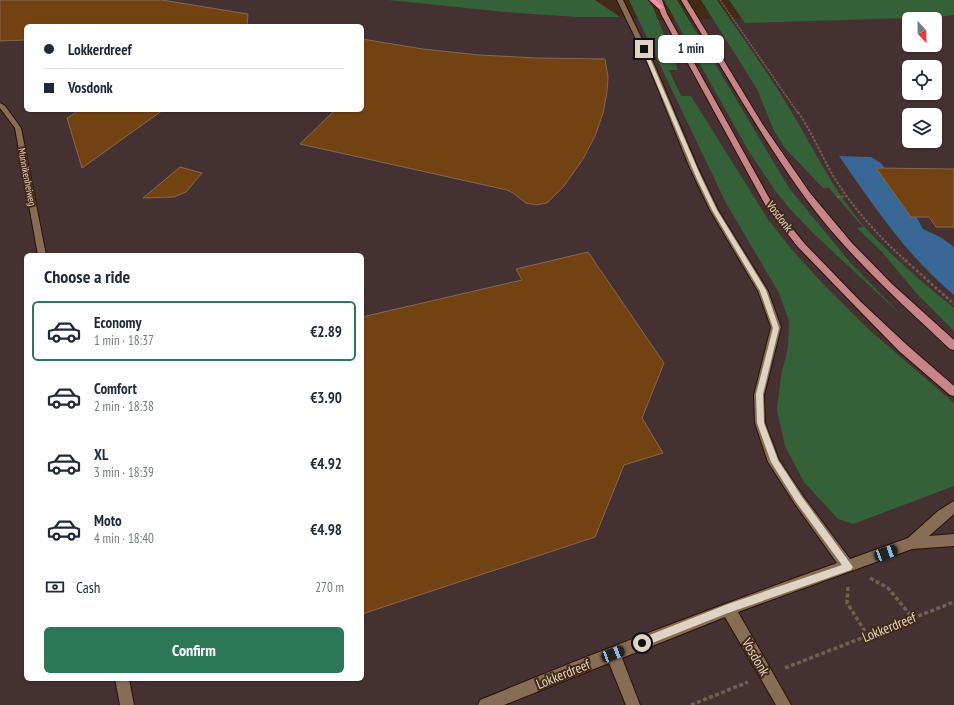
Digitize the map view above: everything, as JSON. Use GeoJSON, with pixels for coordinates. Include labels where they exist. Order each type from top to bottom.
{"type":"FeatureCollection","features":[{"type":"Feature","properties":{"kind":"highway"},"geometry":{"type":"LineString","coordinates":[[652,0],[661,8]]}},
{"type":"Feature","properties":{"kind":"main road","name":"Vosdonk"},"geometry":{"type":"LineString","coordinates":[[659,0],[661,8],[770,206],[801,245],[859,305],[903,348],[954,392]]}},
{"type":"Feature","properties":{"kind":"main road"},"geometry":{"type":"LineString","coordinates":[[684,0],[760,125],[807,195],[848,244],[889,286],[954,346]]}},
{"type":"Feature","properties":{"kind":"street"},"geometry":{"type":"LineString","coordinates":[[620,0],[650,64],[693,166],[714,210],[763,290],[776,328],[759,394],[760,423],[774,462],[799,500],[848,567]]}},
{"type":"Feature","properties":{"kind":"street","name":"Munnikenheiweg"},"geometry":{"type":"LineString","coordinates":[[0,105],[18,128],[42,253]]}},
{"type":"Feature","properties":{"kind":"street","name":"Lokkerdreef"},"geometry":{"type":"LineString","coordinates":[[912,544],[942,515],[954,507]]}},
{"type":"Feature","properties":{"kind":"street","name":"Lokkerdreef"},"geometry":{"type":"LineString","coordinates":[[485,705],[728,608],[912,544],[954,540]]}},
{"type":"Feature","properties":{"kind":"street","name":"Vosdonk"},"geometry":{"type":"LineString","coordinates":[[728,608],[784,705]]}},
{"type":"Feature","properties":{"kind":"street"},"geometry":{"type":"LineString","coordinates":[[613,654],[633,705]]}},
{"type":"Feature","properties":{"kind":"street"},"geometry":{"type":"LineString","coordinates":[[122,681],[127,705]]}},
{"type":"Feature","properties":{"kind":"path"},"geometry":{"type":"LineString","coordinates":[[720,0],[818,144],[831,172],[857,209],[887,244],[954,304]]}},
{"type":"Feature","properties":{"kind":"path"},"geometry":{"type":"LineString","coordinates":[[837,197],[848,196]]}},
{"type":"Feature","properties":{"kind":"path"},"geometry":{"type":"LineString","coordinates":[[868,636],[847,603],[848,567],[888,588],[912,617]]}},
{"type":"Feature","properties":{"kind":"path","name":"Lokkerdreef"},"geometry":{"type":"LineString","coordinates":[[691,705],[868,636],[912,617],[954,602]]}},
{"type":"Feature","properties":{"kind":"shaded area"},"geometry":{"type":"Polygon","coordinates":[[[0,0],[429,0],[655,20],[870,15],[902,13],[902,52],[942,52],[942,12],[912,12],[954,9],[954,705],[0,705],[0,0]]]}},
{"type":"Feature","properties":{"kind":"green space"},"geometry":{"type":"Polygon","coordinates":[[[388,0],[595,0],[620,17],[578,17],[505,12],[388,0]]]}},
{"type":"Feature","properties":{"kind":"green space"},"geometry":{"type":"Polygon","coordinates":[[[629,0],[648,0],[653,7],[678,70],[669,70],[681,96],[691,96],[769,221],[793,251],[824,285],[867,328],[954,403],[954,486],[853,524],[838,519],[804,482],[785,446],[777,410],[781,376],[788,347],[789,321],[779,293],[726,203],[629,0]]]}},
{"type":"Feature","properties":{"kind":"green space"},"geometry":{"type":"Polygon","coordinates":[[[664,0],[677,0],[789,188],[848,260],[900,314],[814,234],[790,209],[774,189],[748,150],[664,0]]]}},
{"type":"Feature","properties":{"kind":"green space"},"geometry":{"type":"Polygon","coordinates":[[[701,0],[717,0],[782,97],[842,197],[862,224],[906,268],[954,308],[954,331],[918,295],[882,252],[857,228],[863,227],[829,188],[823,188],[785,148],[774,131],[757,89],[701,0]]]}},
{"type":"Feature","properties":{"kind":"green space"},"geometry":{"type":"Polygon","coordinates":[[[729,0],[954,0],[954,15],[942,17],[942,12],[902,12],[902,18],[745,23],[729,0]]]}},
{"type":"Feature","properties":{"kind":"water"},"geometry":{"type":"Polygon","coordinates":[[[839,156],[871,157],[881,163],[912,209],[923,229],[940,237],[953,246],[954,295],[921,264],[906,247],[878,211],[839,156]]]}},
{"type":"Feature","properties":{"kind":"building"},"geometry":{"type":"Polygon","coordinates":[[[0,0],[162,0],[248,14],[247,24],[24,24],[24,40],[0,41],[0,0]]]}},
{"type":"Feature","properties":{"kind":"building"},"geometry":{"type":"Polygon","coordinates":[[[364,39],[423,49],[479,55],[605,59],[608,77],[607,92],[603,113],[595,136],[583,159],[564,186],[547,203],[536,205],[526,203],[507,190],[300,144],[333,112],[364,112],[364,39]]]}},
{"type":"Feature","properties":{"kind":"building"},"geometry":{"type":"Polygon","coordinates":[[[77,112],[160,112],[82,168],[67,118],[77,112]]]}},
{"type":"Feature","properties":{"kind":"building"},"geometry":{"type":"Polygon","coordinates":[[[180,167],[202,173],[186,192],[174,197],[143,198],[180,167]]]}},
{"type":"Feature","properties":{"kind":"building"},"geometry":{"type":"Polygon","coordinates":[[[876,168],[954,169],[954,227],[936,227],[929,217],[911,217],[876,168]]]}},
{"type":"Feature","properties":{"kind":"building"},"geometry":{"type":"Polygon","coordinates":[[[588,252],[664,363],[642,418],[663,453],[624,465],[595,537],[364,613],[364,317],[522,280],[516,269],[588,252]]]}},
{"type":"Feature","properties":{"kind":"route"},"geometry":{"type":"LineString","coordinates":[[642,643],[728,608],[848,567],[799,500],[774,462],[760,423],[759,394],[776,328],[763,290],[714,210],[693,166],[644,49]]}}]}
